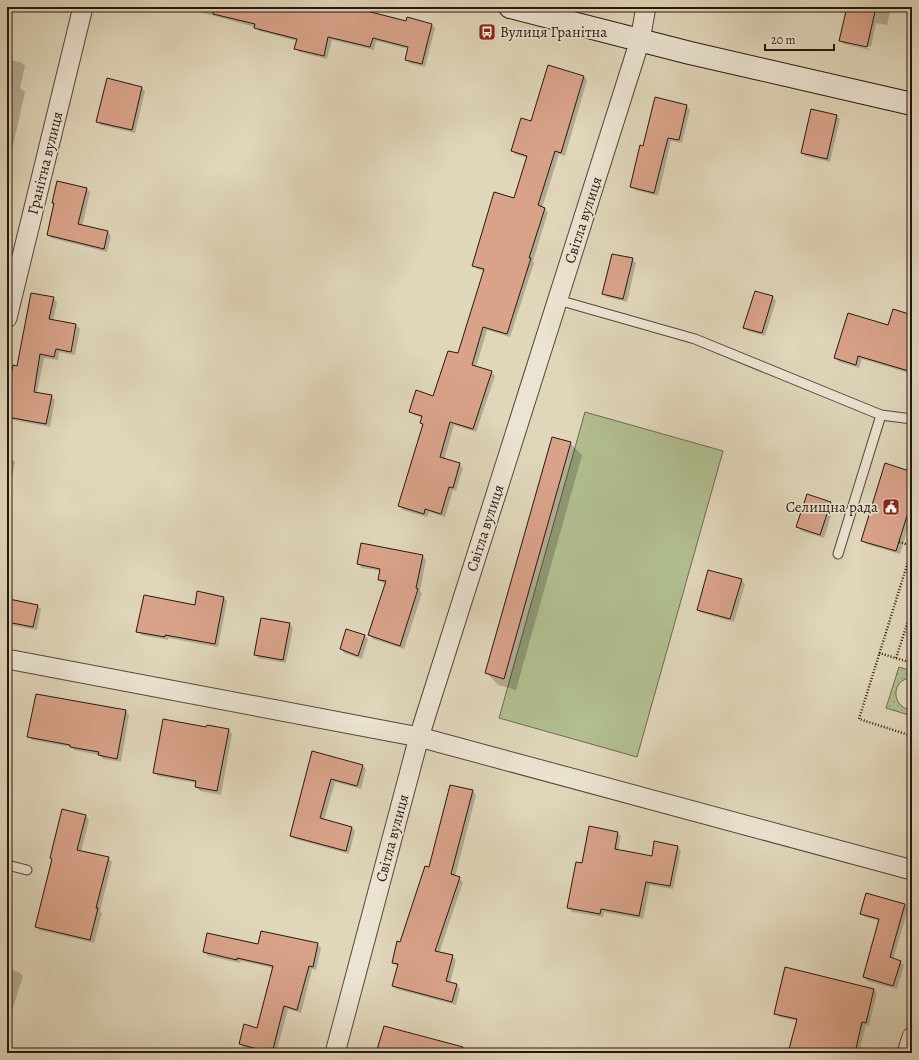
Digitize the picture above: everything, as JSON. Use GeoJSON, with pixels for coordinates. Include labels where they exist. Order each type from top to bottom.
{"type":"FeatureCollection","features":[{"type":"Feature","properties":{"kind":"street","name":"Гранітна вулиця"},"geometry":{"type":"LineString","coordinates":[[7,318],[83,7]]}},
{"type":"Feature","properties":{"kind":"street"},"geometry":{"type":"LineString","coordinates":[[510,7],[690,53],[912,104]]}},
{"type":"Feature","properties":{"kind":"street","name":"Світла вулиця"},"geometry":{"type":"LineString","coordinates":[[335,1053],[419,737],[640,40],[646,7]]}},
{"type":"Feature","properties":{"kind":"street"},"geometry":{"type":"LineString","coordinates":[[7,659],[419,737],[912,870]]}},
{"type":"Feature","properties":{"kind":"street"},"geometry":{"type":"LineString","coordinates":[[907,1053],[912,1037]]}},
{"type":"Feature","properties":{"kind":"lane"},"geometry":{"type":"LineString","coordinates":[[558,300],[695,339],[881,415],[912,419]]}},
{"type":"Feature","properties":{"kind":"lane"},"geometry":{"type":"LineString","coordinates":[[838,554],[881,415]]}},
{"type":"Feature","properties":{"kind":"lane"},"geometry":{"type":"LineString","coordinates":[[7,865],[27,870]]}},
{"type":"Feature","properties":{"kind":"path"},"geometry":{"type":"LineString","coordinates":[[899,542],[912,548],[911,556],[858,719],[912,736]]}},
{"type":"Feature","properties":{"kind":"path"},"geometry":{"type":"LineString","coordinates":[[896,658],[912,609]]}},
{"type":"Feature","properties":{"kind":"path"},"geometry":{"type":"LineString","coordinates":[[880,653],[912,663]]}},
{"type":"Feature","properties":{"kind":"green space"},"geometry":{"type":"Polygon","coordinates":[[[585,412],[723,451],[637,757],[499,718],[585,412]]]}},
{"type":"Feature","properties":{"kind":"green space"},"geometry":{"type":"Polygon","coordinates":[[[899,667],[912,671],[912,678],[905,679],[900,683],[896,693],[900,704],[905,708],[912,710],[912,716],[886,708],[899,667]]]}},
{"type":"Feature","properties":{"kind":"building"},"geometry":{"type":"Polygon","coordinates":[[[214,7],[351,7],[406,21],[407,17],[432,24],[422,64],[405,60],[408,47],[373,38],[370,47],[328,37],[324,56],[294,49],[297,39],[254,28],[255,24],[213,14],[214,7]]]}},
{"type":"Feature","properties":{"kind":"building"},"geometry":{"type":"Polygon","coordinates":[[[847,7],[876,7],[867,47],[839,41],[847,7]]]}},
{"type":"Feature","properties":{"kind":"building"},"geometry":{"type":"Polygon","coordinates":[[[548,65],[584,76],[561,153],[555,151],[538,205],[545,208],[507,334],[483,327],[472,365],[492,371],[473,429],[450,422],[440,457],[460,463],[453,488],[449,487],[441,514],[425,509],[424,514],[398,506],[423,424],[420,423],[422,416],[409,412],[416,390],[433,396],[448,351],[458,353],[484,269],[472,266],[494,192],[514,198],[527,156],[511,151],[521,118],[531,121],[548,65]]]}},
{"type":"Feature","properties":{"kind":"building"},"geometry":{"type":"Polygon","coordinates":[[[107,78],[142,87],[132,130],[96,122],[107,78]]]}},
{"type":"Feature","properties":{"kind":"building"},"geometry":{"type":"Polygon","coordinates":[[[655,97],[687,105],[679,140],[668,138],[654,193],[630,187],[640,145],[643,146],[655,97]]]}},
{"type":"Feature","properties":{"kind":"building"},"geometry":{"type":"Polygon","coordinates":[[[811,109],[837,115],[827,159],[801,153],[811,109]]]}},
{"type":"Feature","properties":{"kind":"building"},"geometry":{"type":"Polygon","coordinates":[[[57,181],[87,188],[78,224],[108,231],[104,249],[47,235],[57,181]]]}},
{"type":"Feature","properties":{"kind":"building"},"geometry":{"type":"Polygon","coordinates":[[[612,254],[633,258],[623,299],[602,294],[612,254]]]}},
{"type":"Feature","properties":{"kind":"building"},"geometry":{"type":"Polygon","coordinates":[[[755,291],[773,296],[762,333],[743,328],[755,291]]]}},
{"type":"Feature","properties":{"kind":"building"},"geometry":{"type":"Polygon","coordinates":[[[31,293],[54,297],[49,319],[76,324],[71,352],[56,349],[54,357],[40,354],[34,392],[52,395],[46,424],[7,417],[7,394],[13,365],[17,366],[31,293]]]}},
{"type":"Feature","properties":{"kind":"building"},"geometry":{"type":"Polygon","coordinates":[[[893,309],[912,315],[912,372],[858,356],[856,365],[834,358],[848,313],[888,325],[893,309]]]}},
{"type":"Feature","properties":{"kind":"building"},"geometry":{"type":"Polygon","coordinates":[[[552,437],[571,442],[504,679],[485,673],[552,437]]]}},
{"type":"Feature","properties":{"kind":"building"},"geometry":{"type":"Polygon","coordinates":[[[885,463],[912,472],[912,500],[896,551],[861,541],[885,463]]]}},
{"type":"Feature","properties":{"kind":"building"},"geometry":{"type":"Polygon","coordinates":[[[807,494],[831,502],[820,535],[796,527],[807,494]]]}},
{"type":"Feature","properties":{"kind":"building"},"geometry":{"type":"Polygon","coordinates":[[[361,543],[423,555],[416,588],[418,589],[400,646],[368,635],[386,581],[378,580],[380,569],[357,564],[361,543]]]}},
{"type":"Feature","properties":{"kind":"building"},"geometry":{"type":"Polygon","coordinates":[[[708,570],[742,579],[730,619],[697,610],[708,570]]]}},
{"type":"Feature","properties":{"kind":"building"},"geometry":{"type":"Polygon","coordinates":[[[197,591],[224,597],[215,644],[165,635],[165,637],[136,632],[144,595],[195,605],[197,591]]]}},
{"type":"Feature","properties":{"kind":"building"},"geometry":{"type":"Polygon","coordinates":[[[9,599],[38,605],[33,627],[7,622],[9,599]]]}},
{"type":"Feature","properties":{"kind":"building"},"geometry":{"type":"Polygon","coordinates":[[[261,618],[290,623],[283,660],[254,655],[261,618]]]}},
{"type":"Feature","properties":{"kind":"building"},"geometry":{"type":"Polygon","coordinates":[[[346,629],[365,635],[358,656],[340,649],[346,629]]]}},
{"type":"Feature","properties":{"kind":"building"},"geometry":{"type":"Polygon","coordinates":[[[36,694],[126,710],[117,759],[98,755],[99,752],[27,737],[36,694]]]}},
{"type":"Feature","properties":{"kind":"building"},"geometry":{"type":"Polygon","coordinates":[[[163,719],[206,727],[207,725],[229,729],[217,791],[195,787],[196,781],[153,773],[163,719]]]}},
{"type":"Feature","properties":{"kind":"building"},"geometry":{"type":"Polygon","coordinates":[[[312,751],[363,765],[357,786],[331,779],[320,818],[352,827],[346,851],[290,836],[312,751]]]}},
{"type":"Feature","properties":{"kind":"building"},"geometry":{"type":"Polygon","coordinates":[[[450,785],[473,790],[451,874],[460,877],[435,951],[453,955],[446,981],[457,984],[452,1002],[392,986],[398,964],[392,963],[397,941],[400,942],[425,866],[429,867],[450,785]]]}},
{"type":"Feature","properties":{"kind":"building"},"geometry":{"type":"Polygon","coordinates":[[[62,809],[86,815],[77,850],[109,857],[96,908],[98,908],[90,940],[35,927],[52,859],[50,858],[62,809]]]}},
{"type":"Feature","properties":{"kind":"building"},"geometry":{"type":"Polygon","coordinates":[[[589,826],[618,832],[615,849],[652,856],[654,841],[678,846],[670,886],[646,882],[639,916],[601,909],[600,914],[567,908],[576,862],[582,863],[589,826]]]}},
{"type":"Feature","properties":{"kind":"building"},"geometry":{"type":"Polygon","coordinates":[[[866,893],[905,904],[890,957],[901,961],[893,986],[863,977],[879,919],[860,914],[866,893]]]}},
{"type":"Feature","properties":{"kind":"building"},"geometry":{"type":"Polygon","coordinates":[[[261,931],[318,943],[313,967],[309,966],[297,1010],[284,1006],[272,1053],[239,1044],[244,1024],[257,1028],[273,966],[203,952],[207,933],[258,944],[261,931]]]}},
{"type":"Feature","properties":{"kind":"building"},"geometry":{"type":"Polygon","coordinates":[[[785,967],[874,989],[866,1023],[862,1022],[855,1053],[788,1053],[797,1019],[774,1014],[785,967]]]}},
{"type":"Feature","properties":{"kind":"building"},"geometry":{"type":"Polygon","coordinates":[[[384,1026],[463,1047],[462,1053],[376,1053],[384,1026]]]}},
{"type":"Feature","properties":{"kind":"place","name":"Вулиця Гранітна"},"geometry":{"type":"Point","coordinates":[487,32]}},
{"type":"Feature","properties":{"kind":"place","name":"Селищна рада"},"geometry":{"type":"Point","coordinates":[891,507]}}]}
